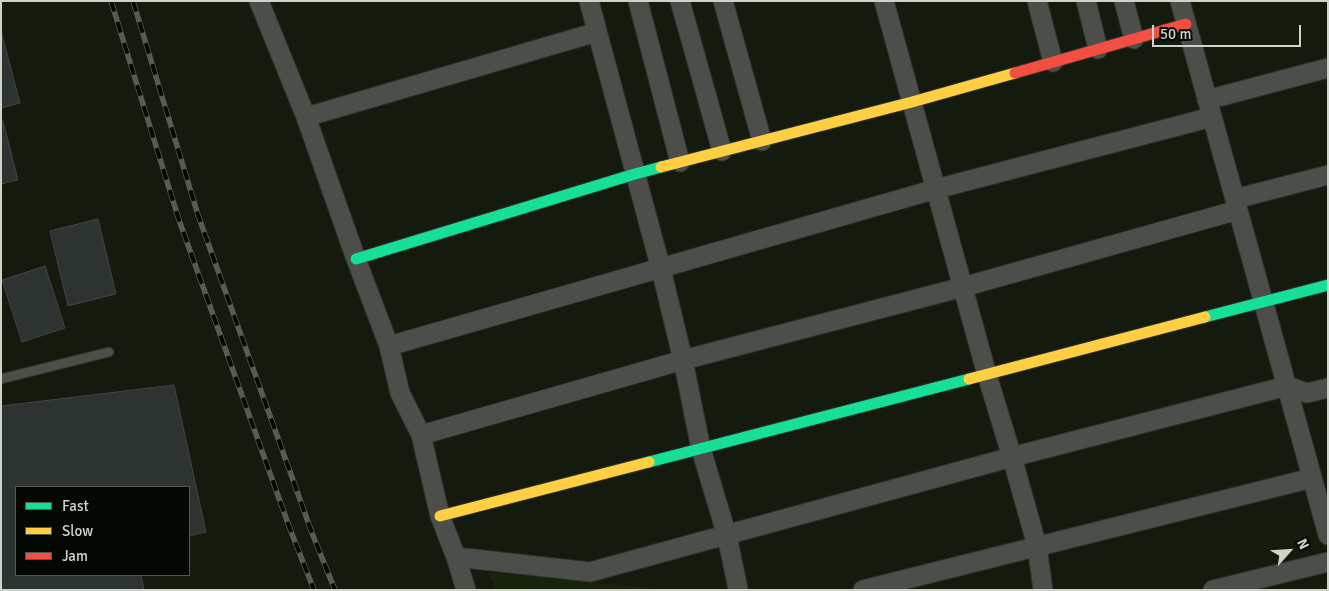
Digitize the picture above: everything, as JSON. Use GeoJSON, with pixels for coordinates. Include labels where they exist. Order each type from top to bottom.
{"type":"FeatureCollection","features":[{"type":"Feature","properties":{"kind":"street"},"geometry":{"type":"LineString","coordinates":[[589,1],[661,269],[684,360],[701,449],[727,536],[738,588]]}},
{"type":"Feature","properties":{"kind":"street"},"geometry":{"type":"LineString","coordinates":[[638,1],[680,162]]}},
{"type":"Feature","properties":{"kind":"street"},"geometry":{"type":"LineString","coordinates":[[680,1],[722,151]]}},
{"type":"Feature","properties":{"kind":"street"},"geometry":{"type":"LineString","coordinates":[[884,1],[987,375],[1037,546],[1042,590]]}},
{"type":"Feature","properties":{"kind":"street"},"geometry":{"type":"LineString","coordinates":[[1037,1],[1053,62]]}},
{"type":"Feature","properties":{"kind":"street"},"geometry":{"type":"LineString","coordinates":[[1086,1],[1098,49]]}},
{"type":"Feature","properties":{"kind":"street"},"geometry":{"type":"LineString","coordinates":[[1124,1],[1134,39]]}},
{"type":"Feature","properties":{"kind":"street"},"geometry":{"type":"LineString","coordinates":[[726,2],[762,140]]}},
{"type":"Feature","properties":{"kind":"street"},"geometry":{"type":"LineString","coordinates":[[1183,2],[1186,24],[1312,478],[1323,501],[1328,535]]}},
{"type":"Feature","properties":{"kind":"street"},"geometry":{"type":"LineString","coordinates":[[266,3],[356,259],[390,346],[400,393],[421,435],[440,516],[456,557],[466,590]]}},
{"type":"Feature","properties":{"kind":"street"},"geometry":{"type":"LineString","coordinates":[[356,259],[635,174],[912,102],[1186,24]]}},
{"type":"Feature","properties":{"kind":"street"},"geometry":{"type":"LineString","coordinates":[[306,117],[597,32]]}},
{"type":"Feature","properties":{"kind":"street"},"geometry":{"type":"LineString","coordinates":[[390,346],[661,269],[1210,108],[1328,68]]}},
{"type":"Feature","properties":{"kind":"street"},"geometry":{"type":"LineString","coordinates":[[421,435],[684,360],[963,287],[1236,205],[1328,175]]}},
{"type":"Feature","properties":{"kind":"street"},"geometry":{"type":"LineString","coordinates":[[440,516],[1328,286]]}},
{"type":"Feature","properties":{"kind":"street"},"geometry":{"type":"LineString","coordinates":[[456,557],[590,572],[1287,386],[1308,393],[1328,388]]}},
{"type":"Feature","properties":{"kind":"street"},"geometry":{"type":"LineString","coordinates":[[863,590],[1312,478]]}},
{"type":"Feature","properties":{"kind":"street"},"geometry":{"type":"LineString","coordinates":[[1213,590],[1328,562]]}},
{"type":"Feature","properties":{"kind":"lane"},"geometry":{"type":"LineString","coordinates":[[1,379],[109,352]]}},
{"type":"Feature","properties":{"kind":"shaded area"},"geometry":{"type":"Polygon","coordinates":[[[488,572],[669,590],[496,590],[488,572]]]}},
{"type":"Feature","properties":{"kind":"building"},"geometry":{"type":"Polygon","coordinates":[[[1,31],[20,103],[1,108],[1,31]]]}},
{"type":"Feature","properties":{"kind":"building"},"geometry":{"type":"Polygon","coordinates":[[[1,121],[3,121],[18,180],[1,184],[1,121]]]}},
{"type":"Feature","properties":{"kind":"building"},"geometry":{"type":"Polygon","coordinates":[[[98,219],[116,294],[68,306],[50,231],[98,219]]]}},
{"type":"Feature","properties":{"kind":"building"},"geometry":{"type":"Polygon","coordinates":[[[45,266],[65,328],[22,342],[2,280],[45,266]]]}},
{"type":"Feature","properties":{"kind":"building"},"geometry":{"type":"Polygon","coordinates":[[[174,385],[206,532],[190,536],[190,486],[15,486],[15,576],[141,576],[144,590],[1,590],[1,406],[174,385]]]}},
{"type":"Feature","properties":{"kind":"railway"},"geometry":{"type":"LineString","coordinates":[[111,1],[179,220],[290,529],[314,590]]}},
{"type":"Feature","properties":{"kind":"railway"},"geometry":{"type":"LineString","coordinates":[[133,1],[198,215],[312,533],[335,590]]}},
{"type":"Feature","properties":{"kind":"traffic: fast"},"geometry":{"type":"LineString","coordinates":[[356,259],[661,167]]}},
{"type":"Feature","properties":{"kind":"traffic: fast"},"geometry":{"type":"LineString","coordinates":[[1205,317],[1328,285]]}},
{"type":"Feature","properties":{"kind":"traffic: fast"},"geometry":{"type":"LineString","coordinates":[[649,462],[969,379]]}},
{"type":"Feature","properties":{"kind":"traffic: slow"},"geometry":{"type":"LineString","coordinates":[[661,167],[912,102],[1015,73]]}},
{"type":"Feature","properties":{"kind":"traffic: slow"},"geometry":{"type":"LineString","coordinates":[[969,379],[1205,317]]}},
{"type":"Feature","properties":{"kind":"traffic: slow"},"geometry":{"type":"LineString","coordinates":[[440,516],[649,462]]}},
{"type":"Feature","properties":{"kind":"traffic: jam"},"geometry":{"type":"LineString","coordinates":[[1015,73],[1186,24]]}}]}
